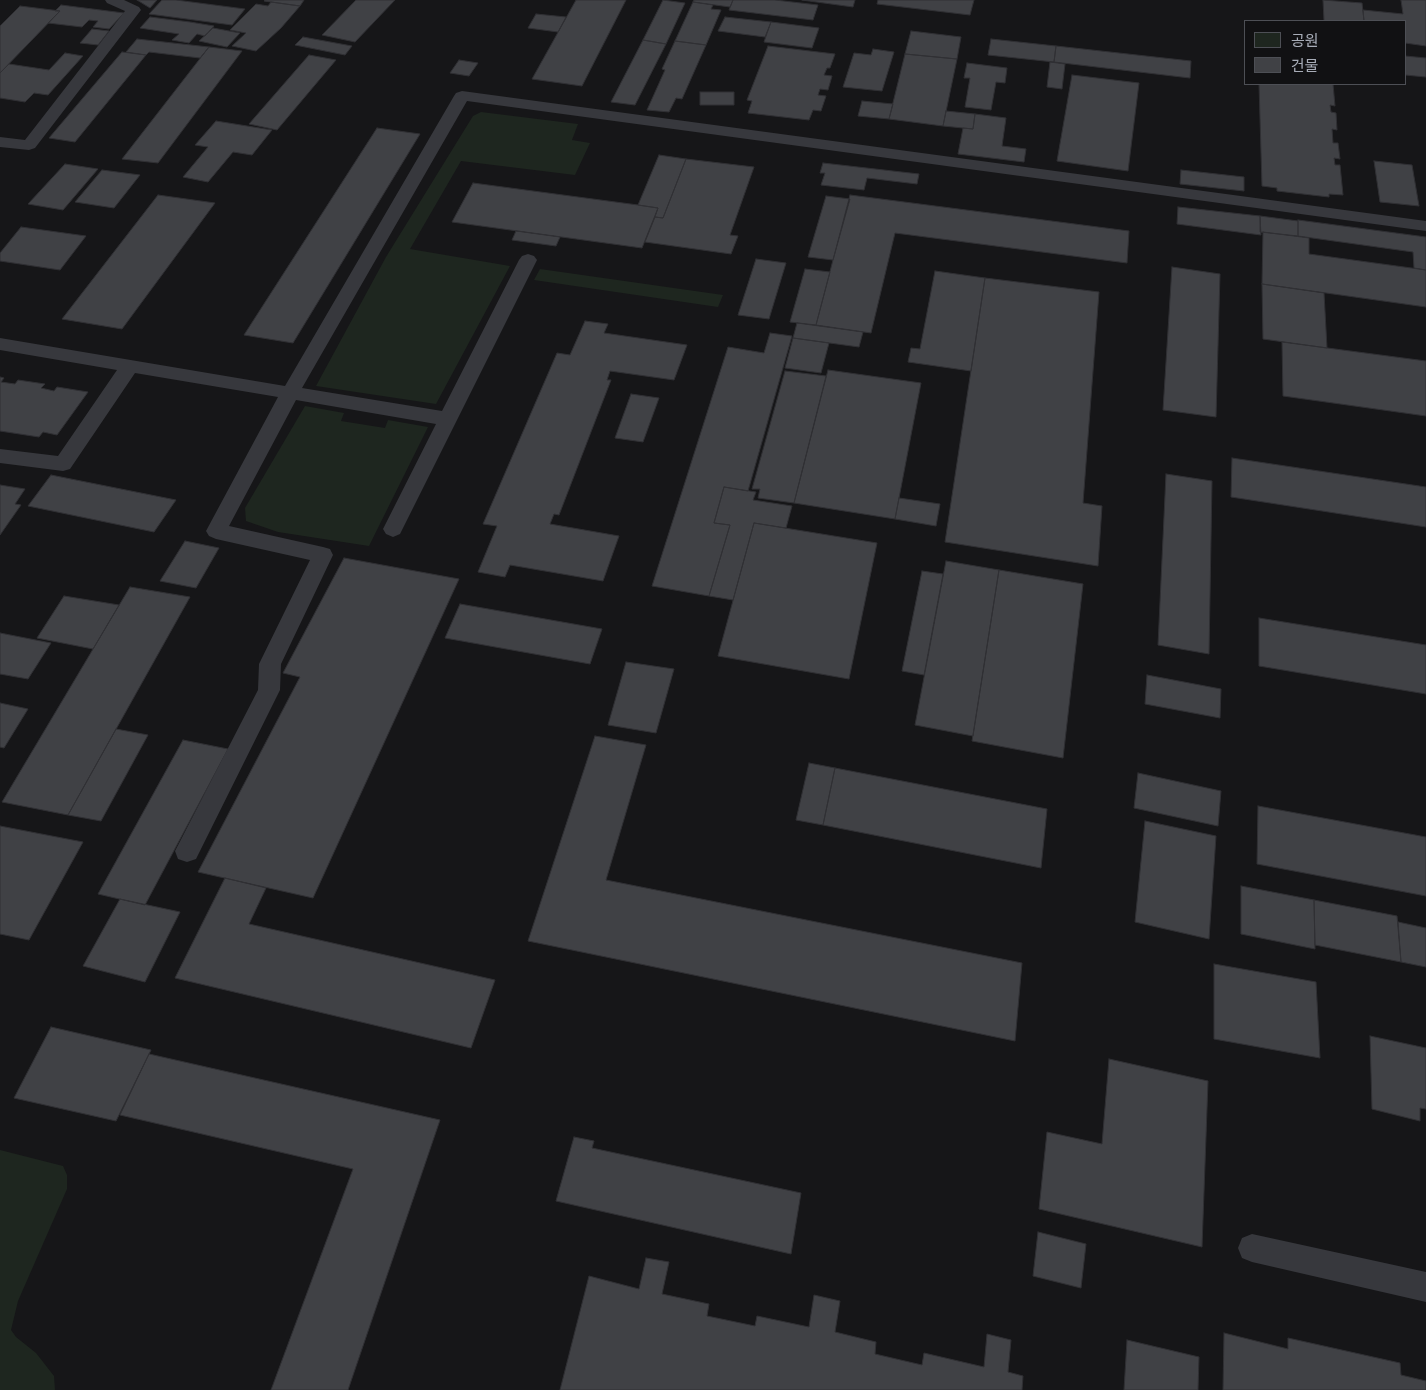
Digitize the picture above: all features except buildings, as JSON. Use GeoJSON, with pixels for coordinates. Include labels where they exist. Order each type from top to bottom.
{"type":"FeatureCollection","features":[{"type":"Feature","properties":{"kind":"lane"},"geometry":{"type":"LineString","coordinates":[[0,142],[29,145],[134,10],[112,0]]}},
{"type":"Feature","properties":{"kind":"lane"},"geometry":{"type":"LineString","coordinates":[[187,851],[269,690],[270,664],[323,555],[216,531],[290,393],[462,96],[1426,226]]}},
{"type":"Feature","properties":{"kind":"lane"},"geometry":{"type":"LineString","coordinates":[[393,529],[528,260]]}},
{"type":"Feature","properties":{"kind":"lane"},"geometry":{"type":"LineString","coordinates":[[0,344],[448,419]]}},
{"type":"Feature","properties":{"kind":"lane"},"geometry":{"type":"LineString","coordinates":[[0,456],[63,464],[130,366]]}},
{"type":"Feature","properties":{"kind":"lane"},"geometry":{"type":"LineString","coordinates":[[1252,1248],[1426,1287]]}},
{"type":"Feature","properties":{"kind":"green space"},"geometry":{"type":"Polygon","coordinates":[[[481,112],[578,124],[572,140],[590,143],[575,175],[461,161],[410,249],[510,266],[436,404],[316,386],[386,257],[473,116],[481,112]]]}},
{"type":"Feature","properties":{"kind":"green space"},"geometry":{"type":"Polygon","coordinates":[[[540,269],[723,295],[718,307],[534,280],[540,269]]]}},
{"type":"Feature","properties":{"kind":"green space"},"geometry":{"type":"Polygon","coordinates":[[[305,406],[344,413],[341,421],[385,428],[388,420],[428,427],[369,546],[278,532],[246,521],[245,508],[305,406]]]}},
{"type":"Feature","properties":{"kind":"green space"},"geometry":{"type":"Polygon","coordinates":[[[0,1150],[63,1166],[67,1175],[67,1189],[18,1301],[11,1330],[16,1337],[36,1353],[54,1376],[55,1390],[0,1390],[0,1150]]]}}]}
